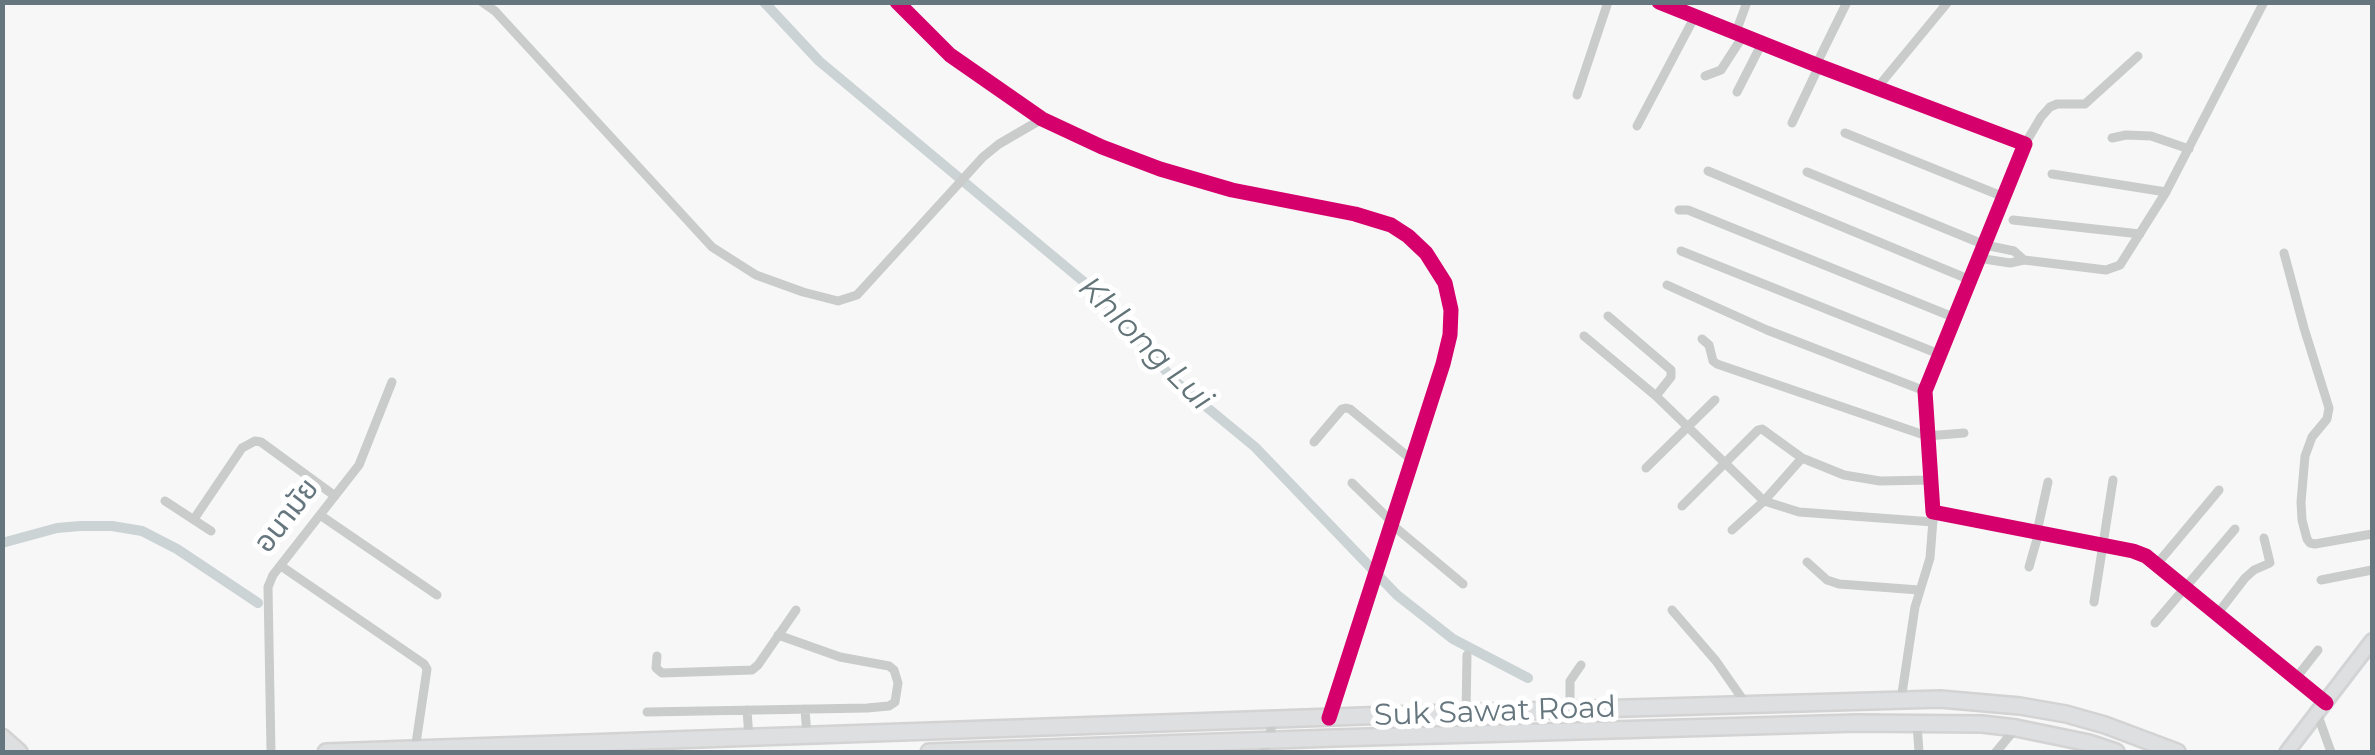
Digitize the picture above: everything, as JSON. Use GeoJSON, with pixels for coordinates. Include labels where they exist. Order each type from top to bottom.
{"type":"FeatureCollection","features":[{"type":"Feature","properties":{"kind":"main road","name":"Suk Sawat Road"},"geometry":{"type":"LineString","coordinates":[[326,752],[1901,700],[2020,706],[2106,725],[2177,752]]}},
{"type":"Feature","properties":{"kind":"main road","name":"Suk Sawat Road"},"geometry":{"type":"LineString","coordinates":[[929,752],[1432,744],[1834,724],[1982,724],[2089,743],[2116,752]]}},
{"type":"Feature","properties":{"kind":"main road"},"geometry":{"type":"LineString","coordinates":[[2,737],[19,752]]}},
{"type":"Feature","properties":{"kind":"street"},"geometry":{"type":"LineString","coordinates":[[482,2],[495,11],[712,247],[756,274],[838,301],[857,295],[983,157],[1042,119]]}},
{"type":"Feature","properties":{"kind":"street"},"geometry":{"type":"LineString","coordinates":[[897,2],[950,55],[1042,119],[1160,169],[1232,190],[1355,214],[1391,225],[1426,254],[1444,283],[1451,310],[1450,334],[1329,718]]}},
{"type":"Feature","properties":{"kind":"street"},"geometry":{"type":"LineString","coordinates":[[1577,95],[1608,2]]}},
{"type":"Feature","properties":{"kind":"street"},"geometry":{"type":"LineString","coordinates":[[1659,2],[2025,144]]}},
{"type":"Feature","properties":{"kind":"street"},"geometry":{"type":"LineString","coordinates":[[1705,76],[1721,70],[1739,34],[1748,2]]}},
{"type":"Feature","properties":{"kind":"street"},"geometry":{"type":"LineString","coordinates":[[1792,123],[1847,2]]}},
{"type":"Feature","properties":{"kind":"street"},"geometry":{"type":"LineString","coordinates":[[1877,88],[1948,2]]}},
{"type":"Feature","properties":{"kind":"street"},"geometry":{"type":"LineString","coordinates":[[1978,258],[2106,270],[2120,266],[2166,192],[2264,2]]}},
{"type":"Feature","properties":{"kind":"street"},"geometry":{"type":"LineString","coordinates":[[1637,126],[1694,18]]}},
{"type":"Feature","properties":{"kind":"street"},"geometry":{"type":"LineString","coordinates":[[1737,92],[1762,43]]}},
{"type":"Feature","properties":{"kind":"street"},"geometry":{"type":"LineString","coordinates":[[1901,700],[1918,590],[1930,558],[1933,517],[1924,391],[2025,144],[2050,106],[2085,104],[2138,56]]}},
{"type":"Feature","properties":{"kind":"street"},"geometry":{"type":"LineString","coordinates":[[1844,133],[2004,197]]}},
{"type":"Feature","properties":{"kind":"street"},"geometry":{"type":"LineString","coordinates":[[2112,138],[2150,136],[2189,149]]}},
{"type":"Feature","properties":{"kind":"street"},"geometry":{"type":"LineString","coordinates":[[1708,171],[1968,280]]}},
{"type":"Feature","properties":{"kind":"street"},"geometry":{"type":"LineString","coordinates":[[1807,172],[1985,244],[2014,251],[2024,260]]}},
{"type":"Feature","properties":{"kind":"street"},"geometry":{"type":"LineString","coordinates":[[2052,174],[2166,192]]}},
{"type":"Feature","properties":{"kind":"street"},"geometry":{"type":"LineString","coordinates":[[1679,210],[1688,210],[1953,317]]}},
{"type":"Feature","properties":{"kind":"street"},"geometry":{"type":"LineString","coordinates":[[2013,220],[2140,234]]}},
{"type":"Feature","properties":{"kind":"street"},"geometry":{"type":"LineString","coordinates":[[1681,251],[1938,354]]}},
{"type":"Feature","properties":{"kind":"street"},"geometry":{"type":"LineString","coordinates":[[2284,253],[2329,408],[2327,419],[2312,436],[2305,456],[2301,502],[2307,539],[2314,544],[2372,534]]}},
{"type":"Feature","properties":{"kind":"street"},"geometry":{"type":"LineString","coordinates":[[1667,285],[1767,330],[1924,391]]}},
{"type":"Feature","properties":{"kind":"street"},"geometry":{"type":"LineString","coordinates":[[1608,316],[1671,370],[1672,377],[1656,396]]}},
{"type":"Feature","properties":{"kind":"street"},"geometry":{"type":"LineString","coordinates":[[1584,336],[1656,396],[1764,502],[1800,512],[1933,517],[2134,551],[2157,564],[2296,678],[2322,708],[2331,752]]}},
{"type":"Feature","properties":{"kind":"street"},"geometry":{"type":"LineString","coordinates":[[1702,339],[1717,364],[1927,436],[1964,433]]}},
{"type":"Feature","properties":{"kind":"street","name":"อนามัย"},"geometry":{"type":"LineString","coordinates":[[271,752],[266,596],[273,576],[359,465],[392,382]]}},
{"type":"Feature","properties":{"kind":"street"},"geometry":{"type":"LineString","coordinates":[[1646,468],[1715,400]]}},
{"type":"Feature","properties":{"kind":"street"},"geometry":{"type":"LineString","coordinates":[[1314,442],[1346,408],[1412,460]]}},
{"type":"Feature","properties":{"kind":"street"},"geometry":{"type":"LineString","coordinates":[[1682,506],[1762,429],[1802,458],[1844,474],[1868,480],[1930,480]]}},
{"type":"Feature","properties":{"kind":"street"},"geometry":{"type":"LineString","coordinates":[[194,520],[242,448],[255,441],[334,496]]}},
{"type":"Feature","properties":{"kind":"street"},"geometry":{"type":"LineString","coordinates":[[1732,530],[1764,502],[1802,458]]}},
{"type":"Feature","properties":{"kind":"street"},"geometry":{"type":"LineString","coordinates":[[2094,602],[2113,480]]}},
{"type":"Feature","properties":{"kind":"street"},"geometry":{"type":"LineString","coordinates":[[2029,567],[2048,482]]}},
{"type":"Feature","properties":{"kind":"street"},"geometry":{"type":"LineString","coordinates":[[1352,483],[1463,584]]}},
{"type":"Feature","properties":{"kind":"street"},"geometry":{"type":"LineString","coordinates":[[2157,564],[2219,490]]}},
{"type":"Feature","properties":{"kind":"street"},"geometry":{"type":"LineString","coordinates":[[164,501],[212,532]]}},
{"type":"Feature","properties":{"kind":"street"},"geometry":{"type":"LineString","coordinates":[[320,515],[437,595]]}},
{"type":"Feature","properties":{"kind":"street"},"geometry":{"type":"LineString","coordinates":[[2155,623],[2235,529]]}},
{"type":"Feature","properties":{"kind":"street"},"geometry":{"type":"LineString","coordinates":[[2218,613],[2244,578],[2270,563],[2264,538]]}},
{"type":"Feature","properties":{"kind":"street"},"geometry":{"type":"LineString","coordinates":[[1808,562],[1827,580],[1839,584],[1918,590]]}},
{"type":"Feature","properties":{"kind":"street"},"geometry":{"type":"LineString","coordinates":[[281,566],[424,664],[427,669],[415,750]]}},
{"type":"Feature","properties":{"kind":"street"},"geometry":{"type":"LineString","coordinates":[[2321,580],[2372,570]]}},
{"type":"Feature","properties":{"kind":"street"},"geometry":{"type":"LineString","coordinates":[[656,656],[656,668],[662,673],[752,670],[796,610]]}},
{"type":"Feature","properties":{"kind":"street"},"geometry":{"type":"LineString","coordinates":[[1672,610],[1716,661],[1746,704]]}},
{"type":"Feature","properties":{"kind":"street"},"geometry":{"type":"LineString","coordinates":[[647,712],[867,708],[896,702],[898,683],[890,666],[840,657],[778,636]]}},
{"type":"Feature","properties":{"kind":"street"},"geometry":{"type":"LineString","coordinates":[[2287,752],[2367,658],[2372,642]]}},
{"type":"Feature","properties":{"kind":"street"},"geometry":{"type":"LineString","coordinates":[[2296,678],[2318,650]]}},
{"type":"Feature","properties":{"kind":"street"},"geometry":{"type":"LineString","coordinates":[[1466,713],[1467,656]]}},
{"type":"Feature","properties":{"kind":"street"},"geometry":{"type":"LineString","coordinates":[[1570,710],[1570,681],[1581,665]]}},
{"type":"Feature","properties":{"kind":"street"},"geometry":{"type":"LineString","coordinates":[[867,708],[868,734]]}},
{"type":"Feature","properties":{"kind":"street"},"geometry":{"type":"LineString","coordinates":[[805,709],[807,736]]}},
{"type":"Feature","properties":{"kind":"street"},"geometry":{"type":"LineString","coordinates":[[747,710],[749,738]]}},
{"type":"Feature","properties":{"kind":"street"},"geometry":{"type":"LineString","coordinates":[[1266,746],[1274,720]]}},
{"type":"Feature","properties":{"kind":"street"},"geometry":{"type":"LineString","coordinates":[[1917,724],[1919,752]]}},
{"type":"Feature","properties":{"kind":"street"},"geometry":{"type":"LineString","coordinates":[[1996,752],[2016,728]]}},
{"type":"Feature","properties":{"kind":"waterway","name":"Khlong Lui"},"geometry":{"type":"LineString","coordinates":[[764,2],[819,61],[1090,287],[1175,381],[1255,447],[1397,595],[1453,639],[1528,678]]}},
{"type":"Feature","properties":{"kind":"waterway"},"geometry":{"type":"LineString","coordinates":[[2,543],[80,526],[142,531],[177,549],[258,603]]}},
{"type":"Feature","properties":{"kind":"cycle path"},"geometry":{"type":"LineString","coordinates":[[897,2],[950,55],[1042,119],[1160,169],[1232,190],[1355,214],[1391,225],[1426,253],[1445,283],[1451,310],[1443,364],[1329,718]]}},
{"type":"Feature","properties":{"kind":"cycle path"},"geometry":{"type":"LineString","coordinates":[[1659,2],[2025,144],[1925,391],[1933,512],[2146,556],[2326,703]]}}]}
